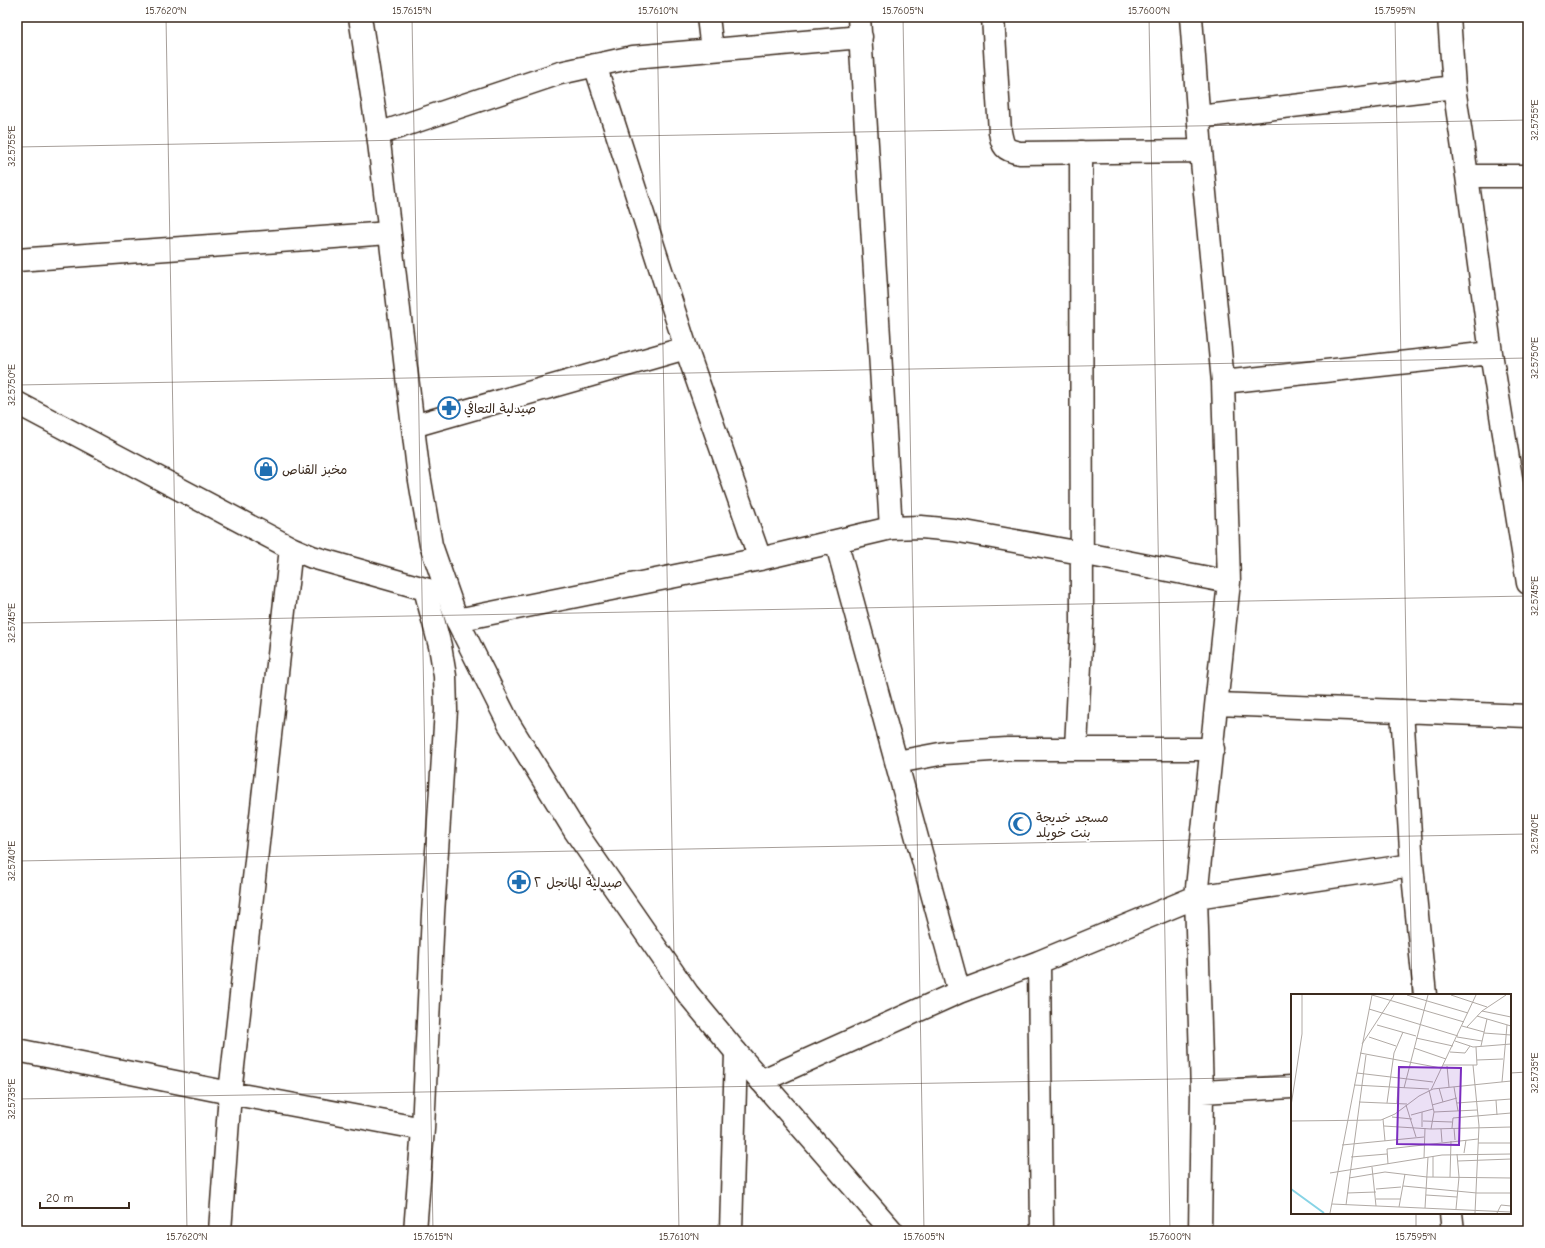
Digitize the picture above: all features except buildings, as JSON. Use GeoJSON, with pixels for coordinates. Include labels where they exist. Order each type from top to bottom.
{"type":"FeatureCollection","features":[{"type":"Feature","properties":{"kind":"street"},"geometry":{"type":"LineString","coordinates":[[360,17],[378,134],[418,469],[431,544],[457,620],[509,724],[575,830],[688,994],[736,1052],[892,1231]]}},
{"type":"Feature","properties":{"kind":"street"},"geometry":{"type":"LineString","coordinates":[[708,17],[712,50]]}},
{"type":"Feature","properties":{"kind":"street"},"geometry":{"type":"LineString","coordinates":[[993,17],[1000,132],[1003,144],[1008,151],[1020,153],[1201,151]]}},
{"type":"Feature","properties":{"kind":"street"},"geometry":{"type":"LineString","coordinates":[[1191,17],[1201,151],[1223,382],[1229,582],[1196,897],[1202,1092],[1200,1231]]}},
{"type":"Feature","properties":{"kind":"street"},"geometry":{"type":"LineString","coordinates":[[1449,17],[1454,87],[1491,353],[1528,583]]}},
{"type":"Feature","properties":{"kind":"street"},"geometry":{"type":"LineString","coordinates":[[378,134],[560,73],[595,64],[633,57],[712,50],[860,27],[891,528]]}},
{"type":"Feature","properties":{"kind":"street"},"geometry":{"type":"LineString","coordinates":[[595,64],[686,348],[760,559]]}},
{"type":"Feature","properties":{"kind":"street"},"geometry":{"type":"LineString","coordinates":[[1199,117],[1454,87]]}},
{"type":"Feature","properties":{"kind":"street"},"geometry":{"type":"LineString","coordinates":[[1076,748],[1081,654],[1081,152]]}},
{"type":"Feature","properties":{"kind":"street"},"geometry":{"type":"LineString","coordinates":[[1467,176],[1528,176]]}},
{"type":"Feature","properties":{"kind":"street"},"geometry":{"type":"LineString","coordinates":[[17,260],[389,233]]}},
{"type":"Feature","properties":{"kind":"street"},"geometry":{"type":"LineString","coordinates":[[413,426],[686,348]]}},
{"type":"Feature","properties":{"kind":"street"},"geometry":{"type":"LineString","coordinates":[[1223,382],[1491,353]]}},
{"type":"Feature","properties":{"kind":"street"},"geometry":{"type":"LineString","coordinates":[[17,403],[291,548],[312,557],[448,595]]}},
{"type":"Feature","properties":{"kind":"street"},"geometry":{"type":"LineString","coordinates":[[457,620],[760,559],[891,528],[921,527],[954,530],[1229,582]]}},
{"type":"Feature","properties":{"kind":"street"},"geometry":{"type":"LineString","coordinates":[[836,541],[959,992]]}},
{"type":"Feature","properties":{"kind":"street"},"geometry":{"type":"LineString","coordinates":[[220,1231],[230,1093],[291,548]]}},
{"type":"Feature","properties":{"kind":"street"},"geometry":{"type":"LineString","coordinates":[[415,1231],[423,1129],[433,914],[446,710],[444,669],[440,646],[425,589]]}},
{"type":"Feature","properties":{"kind":"street"},"geometry":{"type":"LineString","coordinates":[[1217,704],[1528,716]]}},
{"type":"Feature","properties":{"kind":"street"},"geometry":{"type":"LineString","coordinates":[[1402,711],[1412,864],[1425,994]]}},
{"type":"Feature","properties":{"kind":"street"},"geometry":{"type":"LineString","coordinates":[[897,762],[945,753],[1007,749],[1212,749]]}},
{"type":"Feature","properties":{"kind":"street"},"geometry":{"type":"LineString","coordinates":[[761,1081],[959,992],[1039,962],[1196,897],[1412,864]]}},
{"type":"Feature","properties":{"kind":"street"},"geometry":{"type":"LineString","coordinates":[[1039,962],[1042,1231]]}},
{"type":"Feature","properties":{"kind":"street"},"geometry":{"type":"LineString","coordinates":[[17,1050],[230,1093],[423,1129]]}},
{"type":"Feature","properties":{"kind":"street"},"geometry":{"type":"LineString","coordinates":[[731,1231],[736,1052]]}},
{"type":"Feature","properties":{"kind":"street"},"geometry":{"type":"LineString","coordinates":[[1202,1092],[1291,1087]]}},
{"type":"Feature","properties":{"kind":"street"},"geometry":{"type":"LineString","coordinates":[[1451,1214],[1453,1231]]}},
{"type":"Feature","properties":{"kind":"place","name":"صيدلية التعافي"},"geometry":{"type":"Point","coordinates":[449,408]}},
{"type":"Feature","properties":{"kind":"place","name":"مخبز القناص"},"geometry":{"type":"Point","coordinates":[266,469]}},
{"type":"Feature","properties":{"kind":"place","name":"مسجد خديجة بنت خويلد"},"geometry":{"type":"Point","coordinates":[1020,824]}},
{"type":"Feature","properties":{"kind":"place","name":"صيدلية المانجل ٢"},"geometry":{"type":"Point","coordinates":[519,882]}}]}
